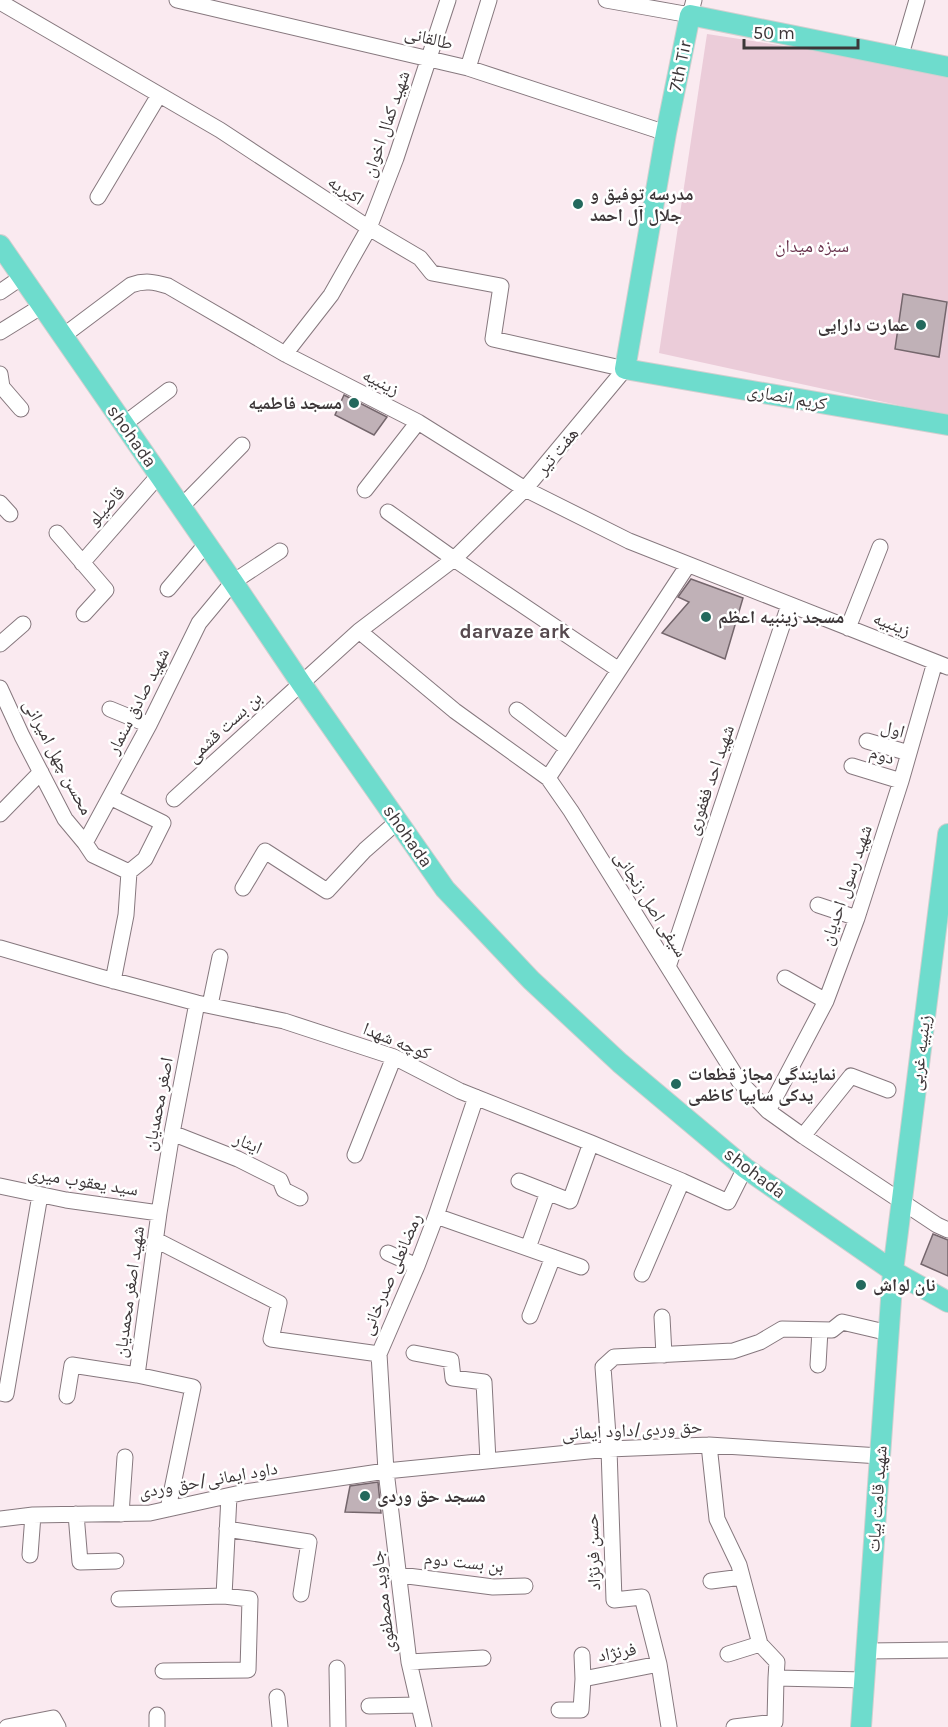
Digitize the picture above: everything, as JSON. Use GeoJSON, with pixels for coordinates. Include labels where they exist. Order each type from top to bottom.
{"type":"FeatureCollection","features":[{"type":"Feature","properties":{"kind":"main road"},"geometry":{"type":"LineString","coordinates":[[628,370],[694,11],[948,67]]}},
{"type":"Feature","properties":{"kind":"main road","name":"7th Tir"},"geometry":{"type":"LineString","coordinates":[[666,133],[694,11]]}},
{"type":"Feature","properties":{"kind":"main road","name":"هفت تیر"},"geometry":{"type":"LineString","coordinates":[[628,370],[666,133]]}},
{"type":"Feature","properties":{"kind":"main road","name":"shohada"},"geometry":{"type":"LineString","coordinates":[[0,245],[445,889],[531,980],[620,1063],[745,1168],[893,1271],[948,1302]]}},
{"type":"Feature","properties":{"kind":"main road","name":"کریم انصاری"},"geometry":{"type":"LineString","coordinates":[[628,370],[948,424]]}},
{"type":"Feature","properties":{"kind":"main road","name":"زینبیه غربی"},"geometry":{"type":"LineString","coordinates":[[893,1271],[948,834]]}},
{"type":"Feature","properties":{"kind":"main road","name":"شهید قامت بیات"},"geometry":{"type":"LineString","coordinates":[[861,1727],[893,1271]]}},
{"type":"Feature","properties":{"kind":"street","name":"طالقانی"},"geometry":{"type":"LineString","coordinates":[[177,0],[468,68],[666,133]]}},
{"type":"Feature","properties":{"kind":"street","name":"شهید کمال اخوان"},"geometry":{"type":"LineString","coordinates":[[285,354],[331,296],[369,228],[396,158],[448,0]]}},
{"type":"Feature","properties":{"kind":"street"},"geometry":{"type":"LineString","coordinates":[[468,68],[489,0]]}},
{"type":"Feature","properties":{"kind":"street"},"geometry":{"type":"LineString","coordinates":[[606,0],[694,11]]}},
{"type":"Feature","properties":{"kind":"street"},"geometry":{"type":"LineString","coordinates":[[900,58],[917,0]]}},
{"type":"Feature","properties":{"kind":"street","name":"اکبریه"},"geometry":{"type":"LineString","coordinates":[[6,6],[220,130],[369,228],[420,258],[432,273],[501,286],[493,339],[628,370]]}},
{"type":"Feature","properties":{"kind":"street"},"geometry":{"type":"LineString","coordinates":[[98,197],[159,95]]}},
{"type":"Feature","properties":{"kind":"street"},"geometry":{"type":"LineString","coordinates":[[0,292],[22,277]]}},
{"type":"Feature","properties":{"kind":"street","name":"زینبیه"},"geometry":{"type":"LineString","coordinates":[[63,336],[131,285],[143,281],[168,286],[285,354],[418,422],[525,489],[629,541],[942,665]]}},
{"type":"Feature","properties":{"kind":"street"},"geometry":{"type":"LineString","coordinates":[[0,332],[42,306]]}},
{"type":"Feature","properties":{"kind":"street","name":"هفت تیر"},"geometry":{"type":"LineString","coordinates":[[301,683],[359,631],[454,559],[525,489],[628,370]]}},
{"type":"Feature","properties":{"kind":"street"},"geometry":{"type":"LineString","coordinates":[[0,374],[2,387],[21,410]]}},
{"type":"Feature","properties":{"kind":"street"},"geometry":{"type":"LineString","coordinates":[[124,424],[169,390]]}},
{"type":"Feature","properties":{"kind":"street"},"geometry":{"type":"LineString","coordinates":[[365,490],[418,422]]}},
{"type":"Feature","properties":{"kind":"street"},"geometry":{"type":"LineString","coordinates":[[181,507],[242,445]]}},
{"type":"Feature","properties":{"kind":"street","name":"قاضیلو"},"geometry":{"type":"LineString","coordinates":[[82,563],[159,475]]}},
{"type":"Feature","properties":{"kind":"street"},"geometry":{"type":"LineString","coordinates":[[388,512],[619,670]]}},
{"type":"Feature","properties":{"kind":"street"},"geometry":{"type":"LineString","coordinates":[[57,533],[106,590],[84,614]]}},
{"type":"Feature","properties":{"kind":"street"},"geometry":{"type":"LineString","coordinates":[[168,589],[207,543]]}},
{"type":"Feature","properties":{"kind":"street"},"geometry":{"type":"LineString","coordinates":[[848,628],[880,547]]}},
{"type":"Feature","properties":{"kind":"street","name":"شهید صادق سنمار"},"geometry":{"type":"LineString","coordinates":[[85,843],[149,725],[199,623],[233,582],[280,551]]}},
{"type":"Feature","properties":{"kind":"street"},"geometry":{"type":"LineString","coordinates":[[548,778],[688,565]]}},
{"type":"Feature","properties":{"kind":"street","name":"شهید احد فغفوری"},"geometry":{"type":"LineString","coordinates":[[668,967],[789,605]]}},
{"type":"Feature","properties":{"kind":"street"},"geometry":{"type":"LineString","coordinates":[[0,644],[23,624]]}},
{"type":"Feature","properties":{"kind":"street","name":"سیفی اصل زنجانی"},"geometry":{"type":"LineString","coordinates":[[359,631],[455,711],[548,778],[571,811],[739,1081],[768,1111],[902,1202],[948,1230]]}},
{"type":"Feature","properties":{"kind":"street","name":"شهید رسول احدیان"},"geometry":{"type":"LineString","coordinates":[[768,1111],[826,1001],[857,918],[909,753],[942,665]]}},
{"type":"Feature","properties":{"kind":"street","name":"بن بست قشمی"},"geometry":{"type":"LineString","coordinates":[[174,800],[301,683]]}},
{"type":"Feature","properties":{"kind":"street","name":"محسن چهل امیرانی"},"geometry":{"type":"LineString","coordinates":[[0,688],[65,819],[93,855],[129,872]]}},
{"type":"Feature","properties":{"kind":"street"},"geometry":{"type":"LineString","coordinates":[[110,709],[149,725]]}},
{"type":"Feature","properties":{"kind":"street"},"geometry":{"type":"LineString","coordinates":[[517,710],[567,748]]}},
{"type":"Feature","properties":{"kind":"street","name":"اول"},"geometry":{"type":"LineString","coordinates":[[867,741],[909,753]]}},
{"type":"Feature","properties":{"kind":"street","name":"دوم"},"geometry":{"type":"LineString","coordinates":[[852,766],[901,781]]}},
{"type":"Feature","properties":{"kind":"street"},"geometry":{"type":"LineString","coordinates":[[0,814],[41,772]]}},
{"type":"Feature","properties":{"kind":"street"},"geometry":{"type":"LineString","coordinates":[[110,797],[163,823],[146,859],[129,872],[126,915],[113,981]]}},
{"type":"Feature","properties":{"kind":"street"},"geometry":{"type":"LineString","coordinates":[[243,888],[265,851],[327,891],[365,850],[398,821]]}},
{"type":"Feature","properties":{"kind":"street"},"geometry":{"type":"LineString","coordinates":[[818,905],[857,918]]}},
{"type":"Feature","properties":{"kind":"street","name":"کوچه شهدا"},"geometry":{"type":"LineString","coordinates":[[0,948],[113,981],[284,1021],[394,1057],[459,1091],[591,1143],[728,1202],[745,1168]]}},
{"type":"Feature","properties":{"kind":"street","name":"اصغر محمدیان"},"geometry":{"type":"LineString","coordinates":[[159,1213],[172,1133],[204,1004],[220,957]]}},
{"type":"Feature","properties":{"kind":"street"},"geometry":{"type":"LineString","coordinates":[[785,978],[826,1001]]}},
{"type":"Feature","properties":{"kind":"street"},"geometry":{"type":"LineString","coordinates":[[355,1155],[394,1057]]}},
{"type":"Feature","properties":{"kind":"street"},"geometry":{"type":"LineString","coordinates":[[803,1136],[851,1076],[888,1090]]}},
{"type":"Feature","properties":{"kind":"street","name":"رمضانعلی صدرخانی"},"geometry":{"type":"LineString","coordinates":[[386,1471],[379,1354],[436,1216],[476,1097]]}},
{"type":"Feature","properties":{"kind":"street","name":"ایثار"},"geometry":{"type":"LineString","coordinates":[[172,1133],[238,1159],[280,1180],[284,1190],[300,1198]]}},
{"type":"Feature","properties":{"kind":"street"},"geometry":{"type":"LineString","coordinates":[[519,1181],[570,1201],[591,1143]]}},
{"type":"Feature","properties":{"kind":"street"},"geometry":{"type":"LineString","coordinates":[[642,1274],[682,1181]]}},
{"type":"Feature","properties":{"kind":"street","name":"سید یعقوب میری"},"geometry":{"type":"LineString","coordinates":[[0,1186],[66,1200],[159,1213]]}},
{"type":"Feature","properties":{"kind":"street"},"geometry":{"type":"LineString","coordinates":[[528,1248],[548,1192]]}},
{"type":"Feature","properties":{"kind":"street"},"geometry":{"type":"LineString","coordinates":[[0,1394],[6,1394],[40,1195]]}},
{"type":"Feature","properties":{"kind":"street","name":"شهید اصغر محمدیان"},"geometry":{"type":"LineString","coordinates":[[159,1213],[137,1376],[193,1387],[168,1509]]}},
{"type":"Feature","properties":{"kind":"street"},"geometry":{"type":"LineString","coordinates":[[436,1216],[581,1267]]}},
{"type":"Feature","properties":{"kind":"street"},"geometry":{"type":"LineString","coordinates":[[156,1240],[279,1303],[271,1339],[379,1354]]}},
{"type":"Feature","properties":{"kind":"street"},"geometry":{"type":"LineString","coordinates":[[388,1253],[417,1266]]}},
{"type":"Feature","properties":{"kind":"street"},"geometry":{"type":"LineString","coordinates":[[530,1316],[553,1257]]}},
{"type":"Feature","properties":{"kind":"street"},"geometry":{"type":"LineString","coordinates":[[662,1317],[663,1355]]}},
{"type":"Feature","properties":{"kind":"street"},"geometry":{"type":"LineString","coordinates":[[609,1449],[603,1367],[614,1357],[733,1351],[760,1342],[782,1329],[832,1330],[842,1322],[889,1333]]}},
{"type":"Feature","properties":{"kind":"street"},"geometry":{"type":"LineString","coordinates":[[818,1365],[820,1330]]}},
{"type":"Feature","properties":{"kind":"street"},"geometry":{"type":"LineString","coordinates":[[414,1353],[451,1360],[453,1378],[484,1382],[488,1461]]}},
{"type":"Feature","properties":{"kind":"street"},"geometry":{"type":"LineString","coordinates":[[67,1396],[72,1365],[137,1376]]}},
{"type":"Feature","properties":{"kind":"street"},"geometry":{"type":"LineString","coordinates":[[709,1445],[717,1519],[739,1565],[760,1644],[777,1662],[775,1722],[734,1727]]}},
{"type":"Feature","properties":{"kind":"street","name":"حق وردی/داود ایمانی"},"geometry":{"type":"LineString","coordinates":[[386,1471],[609,1449],[709,1445],[880,1456]]}},
{"type":"Feature","properties":{"kind":"street","name":"حسن فرنژاد"},"geometry":{"type":"LineString","coordinates":[[609,1449],[614,1600],[642,1597],[659,1664],[669,1727]]}},
{"type":"Feature","properties":{"kind":"street"},"geometry":{"type":"LineString","coordinates":[[121,1514],[125,1456]]}},
{"type":"Feature","properties":{"kind":"street","name":"داود ایمانی/حق وردی"},"geometry":{"type":"LineString","coordinates":[[0,1519],[33,1515],[150,1514],[229,1496],[386,1471]]}},
{"type":"Feature","properties":{"kind":"street","name":"جاوید مصطفوی"},"geometry":{"type":"LineString","coordinates":[[386,1471],[409,1662],[424,1727]]}},
{"type":"Feature","properties":{"kind":"street"},"geometry":{"type":"LineString","coordinates":[[224,1596],[229,1496]]}},
{"type":"Feature","properties":{"kind":"street"},"geometry":{"type":"LineString","coordinates":[[76,1514],[80,1562],[116,1561]]}},
{"type":"Feature","properties":{"kind":"street"},"geometry":{"type":"LineString","coordinates":[[30,1555],[33,1515]]}},
{"type":"Feature","properties":{"kind":"street"},"geometry":{"type":"LineString","coordinates":[[227,1529],[309,1542],[301,1594]]}},
{"type":"Feature","properties":{"kind":"street","name":"بن بست دوم"},"geometry":{"type":"LineString","coordinates":[[400,1575],[493,1587],[525,1586]]}},
{"type":"Feature","properties":{"kind":"street"},"geometry":{"type":"LineString","coordinates":[[711,1581],[742,1577]]}},
{"type":"Feature","properties":{"kind":"street"},"geometry":{"type":"LineString","coordinates":[[119,1599],[224,1596],[250,1599],[248,1670],[163,1671]]}},
{"type":"Feature","properties":{"kind":"street"},"geometry":{"type":"LineString","coordinates":[[728,1654],[760,1644]]}},
{"type":"Feature","properties":{"kind":"street"},"geometry":{"type":"LineString","coordinates":[[867,1651],[948,1650]]}},
{"type":"Feature","properties":{"kind":"street"},"geometry":{"type":"LineString","coordinates":[[559,1710],[581,1710],[582,1655]]}},
{"type":"Feature","properties":{"kind":"street"},"geometry":{"type":"LineString","coordinates":[[409,1662],[483,1658]]}},
{"type":"Feature","properties":{"kind":"street","name":"فرنژاد"},"geometry":{"type":"LineString","coordinates":[[583,1679],[659,1664]]}},
{"type":"Feature","properties":{"kind":"street"},"geometry":{"type":"LineString","coordinates":[[337,1668],[338,1727]]}},
{"type":"Feature","properties":{"kind":"street"},"geometry":{"type":"LineString","coordinates":[[776,1678],[865,1680]]}},
{"type":"Feature","properties":{"kind":"street"},"geometry":{"type":"LineString","coordinates":[[277,1697],[280,1727]]}},
{"type":"Feature","properties":{"kind":"street"},"geometry":{"type":"LineString","coordinates":[[369,1706],[419,1705]]}},
{"type":"Feature","properties":{"kind":"street"},"geometry":{"type":"LineString","coordinates":[[7,1727],[55,1722]]}},
{"type":"Feature","properties":{"kind":"green space","name":"سبزه میدان"},"geometry":{"type":"Polygon","coordinates":[[[707,34],[948,71],[948,416],[659,353],[707,34]]]}},
{"type":"Feature","properties":{"kind":"building","name":"عمارت دارایی"},"geometry":{"type":"Polygon","coordinates":[[[903,294],[947,302],[939,357],[895,349],[903,294]]]}},
{"type":"Feature","properties":{"kind":"building","name":"مسجد فاطمیه"},"geometry":{"type":"Polygon","coordinates":[[[344,395],[387,417],[374,435],[335,415],[344,395]]]}},
{"type":"Feature","properties":{"kind":"building","name":"مسجد زینبیه اعظم"},"geometry":{"type":"Polygon","coordinates":[[[691,579],[743,598],[725,659],[662,633],[689,602],[678,597],[691,579]]]}},
{"type":"Feature","properties":{"kind":"building"},"geometry":{"type":"Polygon","coordinates":[[[933,1234],[948,1240],[948,1276],[921,1264],[933,1234]]]}},
{"type":"Feature","properties":{"kind":"building","name":"مسجد حق وردی"},"geometry":{"type":"Polygon","coordinates":[[[378,1482],[381,1513],[345,1512],[350,1486],[378,1482]]]}},
{"type":"Feature","properties":{"kind":"place","name":"مدرسه توفیق و جلال آل احمد"},"geometry":{"type":"Point","coordinates":[578,204]}},
{"type":"Feature","properties":{"kind":"place","name":"عمارت دارایی"},"geometry":{"type":"Point","coordinates":[921,325]}},
{"type":"Feature","properties":{"kind":"place","name":"مسجد فاطمیه"},"geometry":{"type":"Point","coordinates":[354,403]}},
{"type":"Feature","properties":{"kind":"place","name":"مسجد زینبیه اعظم"},"geometry":{"type":"Point","coordinates":[706,617]}},
{"type":"Feature","properties":{"kind":"place","name":"نمایندگی مجاز قطعات یدکی سایپا کاظمی"},"geometry":{"type":"Point","coordinates":[676,1084]}},
{"type":"Feature","properties":{"kind":"place","name":"نان لواش"},"geometry":{"type":"Point","coordinates":[861,1285]}},
{"type":"Feature","properties":{"kind":"place","name":"مسجد حق وردی"},"geometry":{"type":"Point","coordinates":[365,1496]}},
{"type":"Feature","properties":{"kind":"district","name":"darvaze ark"},"geometry":{"type":"Point","coordinates":[515,631]}}]}
